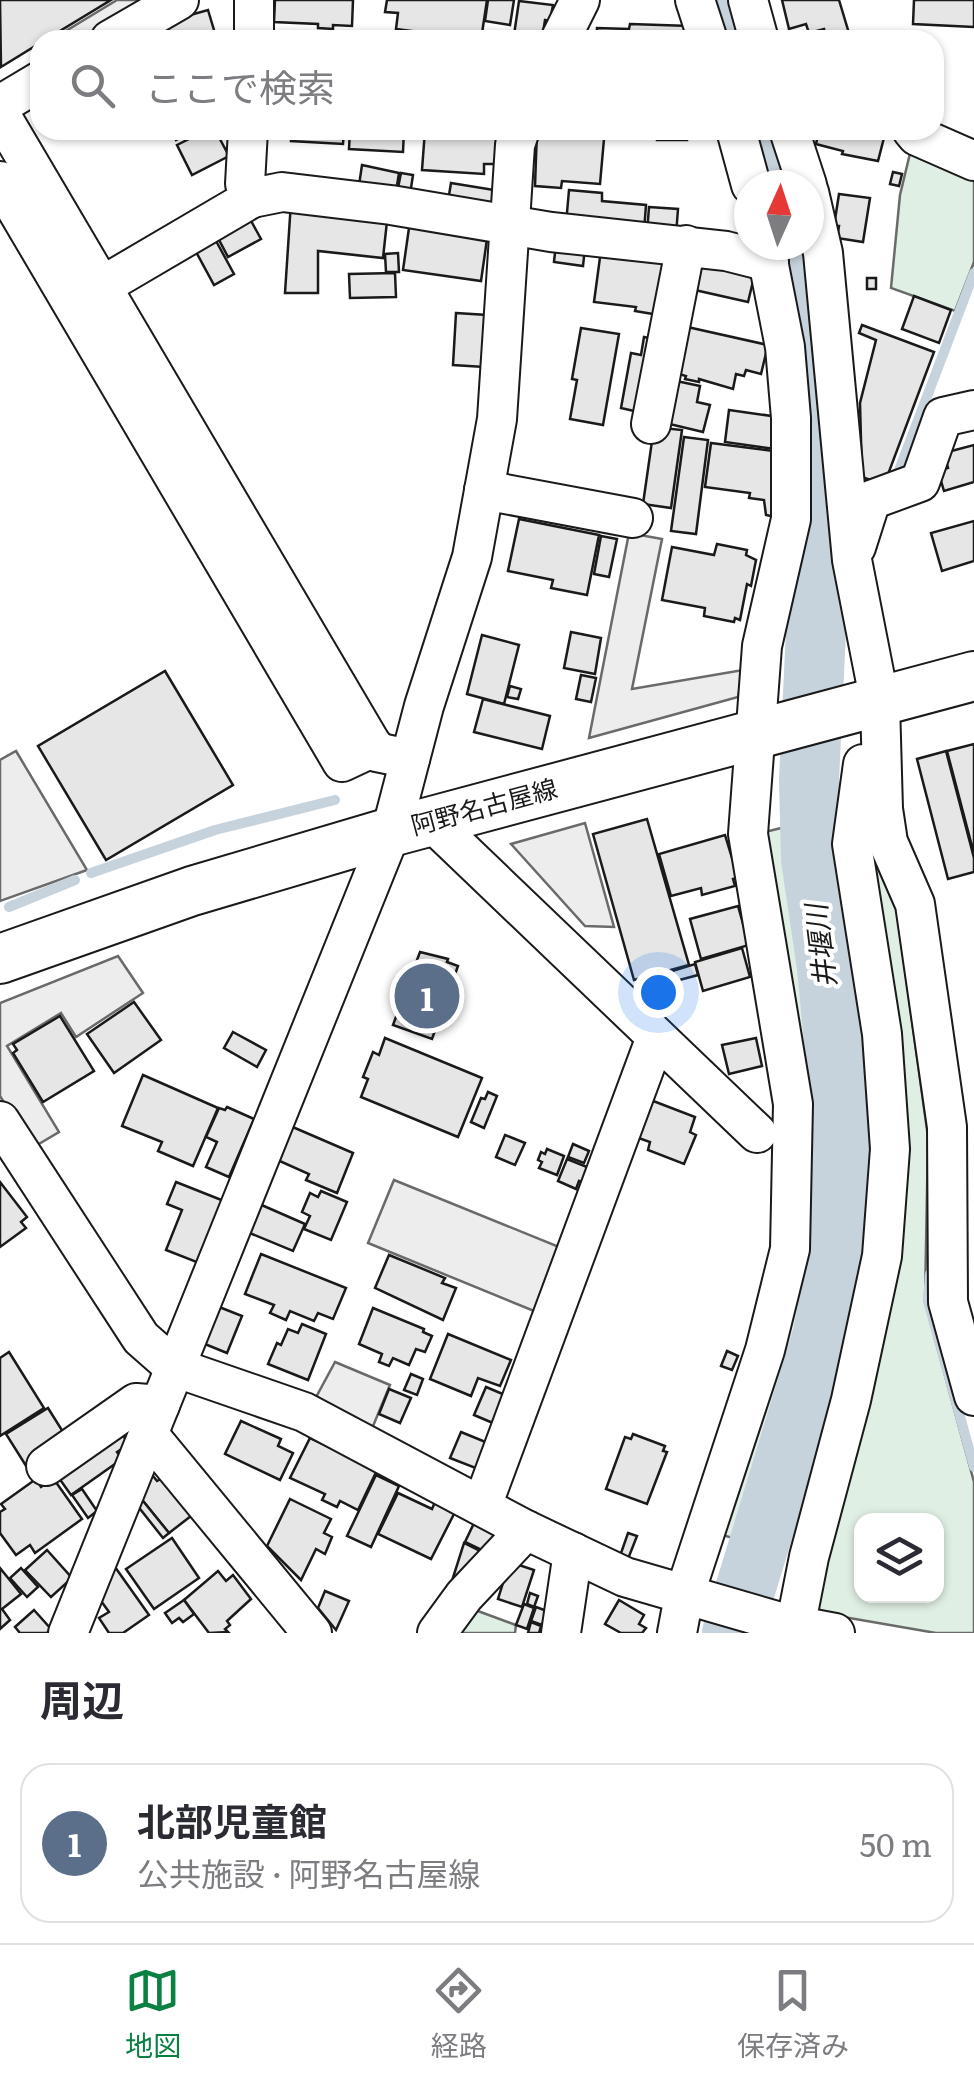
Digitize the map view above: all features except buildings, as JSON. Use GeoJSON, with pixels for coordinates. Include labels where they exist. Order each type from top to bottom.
{"type":"FeatureCollection","features":[{"type":"Feature","properties":{"kind":"main road","name":"阿野名古屋線"},"geometry":{"type":"LineString","coordinates":[[0,959],[192,891],[411,826],[974,676]]}},
{"type":"Feature","properties":{"kind":"street"},"geometry":{"type":"LineString","coordinates":[[127,30],[178,0]]}},
{"type":"Feature","properties":{"kind":"street"},"geometry":{"type":"LineString","coordinates":[[254,0],[254,30]]}},
{"type":"Feature","properties":{"kind":"street"},"geometry":{"type":"LineString","coordinates":[[695,0],[705,30]]}},
{"type":"Feature","properties":{"kind":"street"},"geometry":{"type":"LineString","coordinates":[[748,0],[756,30]]}},
{"type":"Feature","properties":{"kind":"street"},"geometry":{"type":"LineString","coordinates":[[564,30],[576,1]]}},
{"type":"Feature","properties":{"kind":"street"},"geometry":{"type":"LineString","coordinates":[[0,105],[30,88]]}},
{"type":"Feature","properties":{"kind":"street"},"geometry":{"type":"LineString","coordinates":[[0,114],[376,752],[410,760]]}},
{"type":"Feature","properties":{"kind":"street"},"geometry":{"type":"LineString","coordinates":[[247,140],[245,184],[252,198]]}},
{"type":"Feature","properties":{"kind":"street"},"geometry":{"type":"LineString","coordinates":[[68,1633],[174,1367],[411,826],[410,760],[472,557],[497,420],[517,140]]}},
{"type":"Feature","properties":{"kind":"street"},"geometry":{"type":"LineString","coordinates":[[739,140],[747,170]]}},
{"type":"Feature","properties":{"kind":"street"},"geometry":{"type":"LineString","coordinates":[[792,140],[802,170]]}},
{"type":"Feature","properties":{"kind":"street"},"geometry":{"type":"LineString","coordinates":[[926,140],[974,160]]}},
{"type":"Feature","properties":{"kind":"street"},"geometry":{"type":"LineString","coordinates":[[0,181],[342,762],[374,747]]}},
{"type":"Feature","properties":{"kind":"street"},"geometry":{"type":"LineString","coordinates":[[102,286],[252,198],[282,192],[391,205],[508,226],[734,250]]}},
{"type":"Feature","properties":{"kind":"street"},"geometry":{"type":"LineString","coordinates":[[652,424],[686,245]]}},
{"type":"Feature","properties":{"kind":"street"},"geometry":{"type":"LineString","coordinates":[[685,1610],[764,1350],[790,1249],[793,1104],[748,834],[759,734],[762,646],[791,519],[791,418],[785,348],[768,260]]}},
{"type":"Feature","properties":{"kind":"street"},"geometry":{"type":"LineString","coordinates":[[824,260],[852,560],[873,705],[882,809],[888,842],[916,904],[947,1127],[948,1302],[974,1396]]}},
{"type":"Feature","properties":{"kind":"street"},"geometry":{"type":"LineString","coordinates":[[852,560],[871,500],[920,482],[943,416],[974,410]]}},
{"type":"Feature","properties":{"kind":"street"},"geometry":{"type":"LineString","coordinates":[[484,490],[632,518]]}},
{"type":"Feature","properties":{"kind":"street"},"geometry":{"type":"LineString","coordinates":[[792,1628],[851,1400],[882,1256],[890,1149],[882,1034],[852,844],[873,705]]}},
{"type":"Feature","properties":{"kind":"street"},"geometry":{"type":"LineString","coordinates":[[411,826],[656,1038],[758,1132]]}},
{"type":"Feature","properties":{"kind":"street"},"geometry":{"type":"LineString","coordinates":[[482,1506],[656,1038]]}},
{"type":"Feature","properties":{"kind":"street"},"geometry":{"type":"LineString","coordinates":[[0,1120],[141,1338],[174,1367],[304,1412],[685,1610],[835,1633]]}},
{"type":"Feature","properties":{"kind":"street"},"geometry":{"type":"LineString","coordinates":[[46,1466],[136,1404],[154,1420],[312,1633]]}},
{"type":"Feature","properties":{"kind":"street"},"geometry":{"type":"LineString","coordinates":[[437,1633],[464,1596],[526,1530]]}},
{"type":"Feature","properties":{"kind":"street"},"geometry":{"type":"LineString","coordinates":[[560,1633],[573,1552]]}},
{"type":"Feature","properties":{"kind":"green space"},"geometry":{"type":"Polygon","coordinates":[[[913,141],[974,174],[974,262],[955,311],[891,288],[900,195],[913,141]]]}},
{"type":"Feature","properties":{"kind":"green space"},"geometry":{"type":"Polygon","coordinates":[[[866,807],[896,905],[928,1137],[925,1302],[974,1482],[974,1633],[936,1633],[809,1611],[895,1244],[866,807]]]}},
{"type":"Feature","properties":{"kind":"green space"},"geometry":{"type":"Polygon","coordinates":[[[797,824],[833,1121],[814,1120],[814,1129],[833,1131],[834,1196],[815,1321],[774,1468],[744,1542],[714,1532],[784,1323],[765,832],[797,824]]]}},
{"type":"Feature","properties":{"kind":"green space"},"geometry":{"type":"Polygon","coordinates":[[[467,1607],[516,1625],[515,1633],[447,1633],[467,1607]]]}},
{"type":"Feature","properties":{"kind":"shaded area"},"geometry":{"type":"Polygon","coordinates":[[[117,0],[162,0],[112,30],[68,30],[117,0]]]}},
{"type":"Feature","properties":{"kind":"shaded area"},"geometry":{"type":"Polygon","coordinates":[[[629,533],[662,539],[632,689],[743,670],[738,697],[589,738],[629,533]]]}},
{"type":"Feature","properties":{"kind":"shaded area"},"geometry":{"type":"Polygon","coordinates":[[[16,751],[87,870],[0,901],[0,760],[16,751]]]}},
{"type":"Feature","properties":{"kind":"shaded area"},"geometry":{"type":"Polygon","coordinates":[[[585,823],[614,927],[585,926],[511,844],[585,823]]]}},
{"type":"Feature","properties":{"kind":"shaded area"},"geometry":{"type":"Polygon","coordinates":[[[118,956],[143,993],[76,1037],[61,1013],[7,1046],[59,1132],[32,1148],[0,1096],[0,1003],[118,956]]]}},
{"type":"Feature","properties":{"kind":"shaded area"},"geometry":{"type":"Polygon","coordinates":[[[394,1180],[564,1249],[539,1313],[368,1243],[394,1180]]]}},
{"type":"Feature","properties":{"kind":"shaded area"},"geometry":{"type":"Polygon","coordinates":[[[335,1362],[390,1385],[371,1431],[314,1401],[335,1362]]]}},
{"type":"Feature","properties":{"kind":"waterway","name":"井堰川"},"geometry":{"type":"LineString","coordinates":[[723,0],[732,30]]}},
{"type":"Feature","properties":{"kind":"waterway","name":"井堰川"},"geometry":{"type":"LineString","coordinates":[[765,140],[774,170]]}},
{"type":"Feature","properties":{"kind":"waterway","name":"井堰川"},"geometry":{"type":"LineString","coordinates":[[732,1633],[823,1334],[836,1262],[842,1194],[842,1128],[827,967],[811,859],[809,780],[820,545],[820,450],[797,260]]}},
{"type":"Feature","properties":{"kind":"waterway"},"geometry":{"type":"LineString","coordinates":[[896,478],[974,273]]}},
{"type":"Feature","properties":{"kind":"waterway"},"geometry":{"type":"LineString","coordinates":[[91,873],[215,830],[335,800]]}},
{"type":"Feature","properties":{"kind":"waterway"},"geometry":{"type":"LineString","coordinates":[[9,907],[75,880]]}},
{"type":"Feature","properties":{"kind":"waterway"},"geometry":{"type":"LineString","coordinates":[[814,1126],[842,1128]]}},
{"type":"Feature","properties":{"kind":"waterway"},"geometry":{"type":"LineString","coordinates":[[930,1274],[928,1301],[974,1467]]}},
{"type":"Feature","properties":{"kind":"place","name":"北部児童館"},"geometry":{"type":"Point","coordinates":[427,996]}}]}
